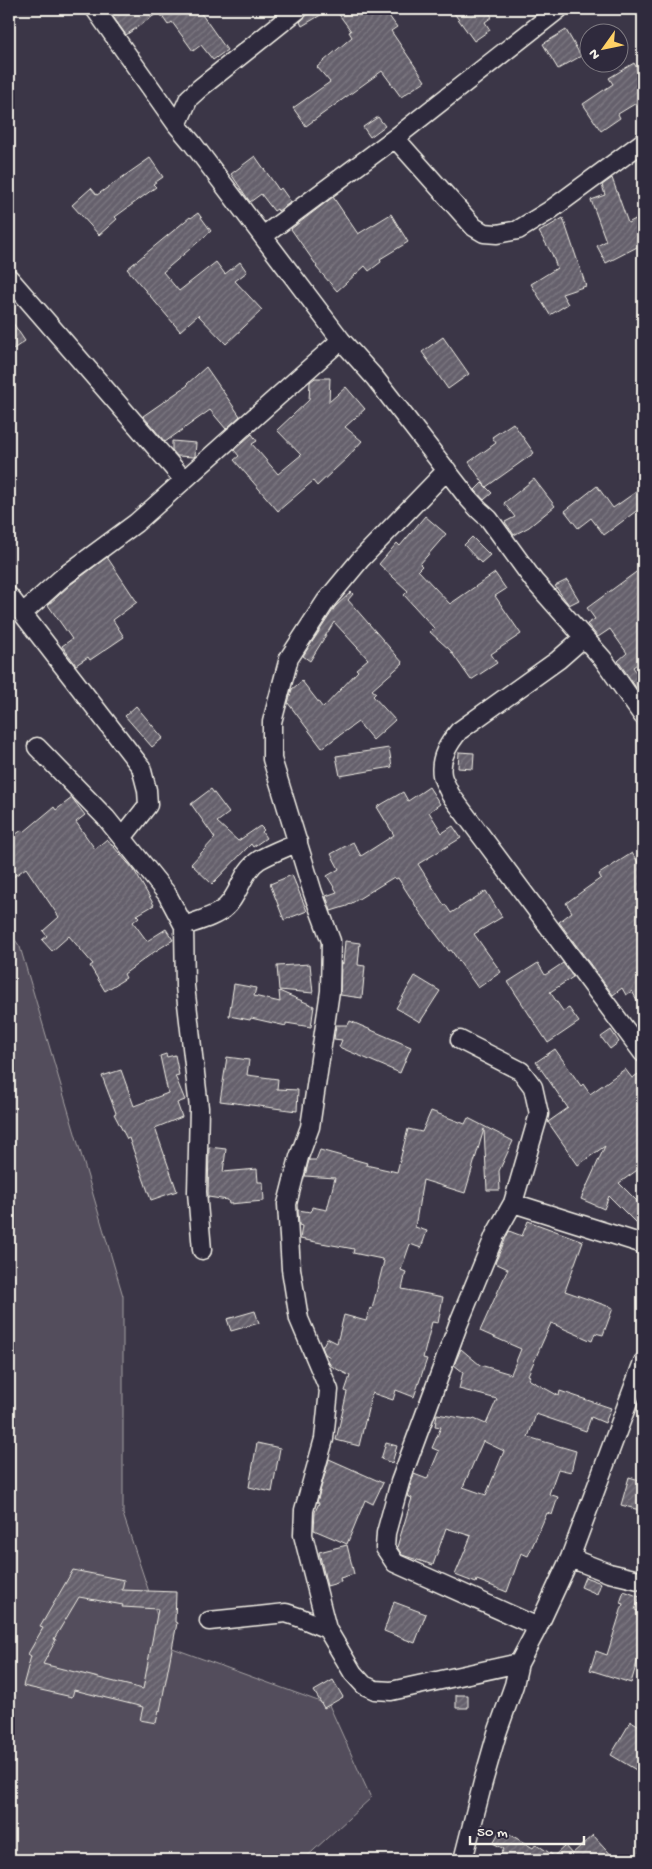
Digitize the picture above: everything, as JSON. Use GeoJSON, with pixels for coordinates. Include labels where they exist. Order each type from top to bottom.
{"type":"FeatureCollection","features":[{"type":"Feature","properties":{"kind":"street"},"geometry":{"type":"LineString","coordinates":[[95,9],[177,125],[341,340],[375,378],[479,510],[489,519],[534,581],[603,659],[643,716]]}},
{"type":"Feature","properties":{"kind":"street"},"geometry":{"type":"LineString","coordinates":[[177,125],[189,98],[299,9]]}},
{"type":"Feature","properties":{"kind":"street"},"geometry":{"type":"LineString","coordinates":[[263,236],[396,138],[559,9]]}},
{"type":"Feature","properties":{"kind":"street"},"geometry":{"type":"LineString","coordinates":[[396,138],[474,227],[484,233],[497,234],[518,230],[549,211],[643,142]]}},
{"type":"Feature","properties":{"kind":"street"},"geometry":{"type":"LineString","coordinates":[[9,278],[184,480]]}},
{"type":"Feature","properties":{"kind":"street"},"geometry":{"type":"LineString","coordinates":[[23,613],[62,577],[136,523],[341,340]]}},
{"type":"Feature","properties":{"kind":"street"},"geometry":{"type":"LineString","coordinates":[[447,470],[360,560],[326,601],[289,658],[272,722],[272,759],[331,941],[330,991],[310,1127],[299,1157],[287,1204],[291,1268],[298,1319],[329,1390],[324,1439],[304,1510],[303,1535],[326,1628],[353,1673],[364,1685],[375,1690],[391,1691],[519,1663]]}},
{"type":"Feature","properties":{"kind":"street"},"geometry":{"type":"LineString","coordinates":[[9,596],[141,768],[147,790],[148,805],[122,838]]}},
{"type":"Feature","properties":{"kind":"street"},"geometry":{"type":"LineString","coordinates":[[583,638],[558,660],[459,731],[448,744],[443,761],[442,775],[450,794],[643,1052]]}},
{"type":"Feature","properties":{"kind":"street"},"geometry":{"type":"LineString","coordinates":[[37,748],[106,818],[167,894],[184,926],[185,986],[199,1108],[197,1192],[202,1250]]}},
{"type":"Feature","properties":{"kind":"street"},"geometry":{"type":"LineString","coordinates":[[184,926],[210,917],[226,906],[240,887],[244,876],[258,860],[298,842]]}},
{"type":"Feature","properties":{"kind":"street"},"geometry":{"type":"LineString","coordinates":[[460,1040],[521,1071],[533,1087],[538,1114],[513,1202],[495,1235],[443,1365],[400,1482],[386,1533],[385,1548],[396,1563],[538,1627]]}},
{"type":"Feature","properties":{"kind":"street"},"geometry":{"type":"LineString","coordinates":[[513,1202],[643,1244]]}},
{"type":"Feature","properties":{"kind":"street"},"geometry":{"type":"LineString","coordinates":[[463,1860],[483,1782],[497,1733],[514,1685],[519,1663],[570,1558],[643,1365]]}},
{"type":"Feature","properties":{"kind":"street"},"geometry":{"type":"LineString","coordinates":[[570,1558],[643,1581]]}},
{"type":"Feature","properties":{"kind":"street"},"geometry":{"type":"LineString","coordinates":[[208,1621],[286,1614],[326,1628]]}},
{"type":"Feature","properties":{"kind":"shaded area"},"geometry":{"type":"Polygon","coordinates":[[[9,931],[20,947],[123,1296],[123,1514],[167,1646],[329,1705],[371,1798],[303,1860],[9,1860],[9,931]]]}},
{"type":"Feature","properties":{"kind":"building"},"geometry":{"type":"Polygon","coordinates":[[[118,9],[198,9],[227,50],[213,60],[201,45],[193,51],[172,22],[168,25],[159,12],[126,35],[111,14],[118,9]]]}},
{"type":"Feature","properties":{"kind":"building"},"geometry":{"type":"Polygon","coordinates":[[[309,9],[331,9],[302,26],[300,22],[309,13],[309,9]]]}},
{"type":"Feature","properties":{"kind":"building"},"geometry":{"type":"Polygon","coordinates":[[[335,9],[384,9],[397,27],[391,31],[425,81],[401,97],[382,71],[306,126],[293,108],[330,82],[317,67],[352,37],[349,32],[351,31],[335,9]]]}},
{"type":"Feature","properties":{"kind":"building"},"geometry":{"type":"Polygon","coordinates":[[[451,9],[487,9],[492,17],[485,22],[490,30],[474,41],[451,9]]]}},
{"type":"Feature","properties":{"kind":"building"},"geometry":{"type":"Polygon","coordinates":[[[566,30],[580,57],[558,69],[543,44],[566,30]]]}},
{"type":"Feature","properties":{"kind":"building"},"geometry":{"type":"Polygon","coordinates":[[[634,63],[643,79],[643,99],[618,114],[620,118],[601,131],[583,104],[613,84],[609,78],[619,72],[630,72],[630,65],[634,63]]]}},
{"type":"Feature","properties":{"kind":"building"},"geometry":{"type":"Polygon","coordinates":[[[378,117],[385,126],[370,137],[363,127],[378,117]]]}},
{"type":"Feature","properties":{"kind":"building"},"geometry":{"type":"Polygon","coordinates":[[[255,156],[279,190],[281,188],[291,202],[278,211],[277,209],[274,211],[261,194],[250,202],[231,174],[255,156]]]}},
{"type":"Feature","properties":{"kind":"building"},"geometry":{"type":"Polygon","coordinates":[[[150,158],[163,177],[153,184],[156,187],[115,217],[117,219],[99,235],[72,205],[91,188],[97,195],[150,158]]]}},
{"type":"Feature","properties":{"kind":"building"},"geometry":{"type":"Polygon","coordinates":[[[612,178],[628,223],[643,215],[643,244],[606,263],[597,246],[606,241],[591,200],[605,195],[602,185],[612,178]]]}},
{"type":"Feature","properties":{"kind":"building"},"geometry":{"type":"Polygon","coordinates":[[[333,197],[358,234],[391,214],[408,242],[380,259],[381,262],[369,271],[365,266],[337,291],[316,267],[291,229],[333,197]]]}},
{"type":"Feature","properties":{"kind":"building"},"geometry":{"type":"Polygon","coordinates":[[[198,213],[211,231],[163,272],[179,291],[216,262],[225,274],[240,262],[247,272],[235,281],[262,310],[226,344],[198,315],[180,331],[127,269],[190,217],[198,213]]]}},
{"type":"Feature","properties":{"kind":"building"},"geometry":{"type":"Polygon","coordinates":[[[563,218],[586,286],[562,294],[568,304],[550,315],[531,284],[557,268],[552,254],[539,232],[563,218]]]}},
{"type":"Feature","properties":{"kind":"building"},"geometry":{"type":"Polygon","coordinates":[[[9,317],[25,341],[9,352],[9,317]]]}},
{"type":"Feature","properties":{"kind":"building"},"geometry":{"type":"Polygon","coordinates":[[[443,337],[469,374],[448,389],[422,352],[443,337]]]}},
{"type":"Feature","properties":{"kind":"building"},"geometry":{"type":"Polygon","coordinates":[[[206,367],[240,416],[226,429],[210,410],[165,442],[143,416],[188,385],[206,367]]]}},
{"type":"Feature","properties":{"kind":"building"},"geometry":{"type":"Polygon","coordinates":[[[315,378],[330,378],[329,402],[346,387],[365,409],[345,427],[362,441],[317,486],[313,481],[278,511],[234,460],[239,456],[234,450],[252,434],[257,441],[252,444],[278,474],[301,455],[277,430],[309,400],[310,382],[315,378]]]}},
{"type":"Feature","properties":{"kind":"building"},"geometry":{"type":"Polygon","coordinates":[[[513,423],[534,453],[486,487],[469,462],[496,443],[492,437],[513,423]]]}},
{"type":"Feature","properties":{"kind":"building"},"geometry":{"type":"Polygon","coordinates":[[[172,441],[196,443],[195,456],[177,456],[172,450],[172,441]]]}},
{"type":"Feature","properties":{"kind":"building"},"geometry":{"type":"Polygon","coordinates":[[[534,479],[555,506],[529,527],[514,535],[505,522],[515,517],[504,503],[534,479]]]}},
{"type":"Feature","properties":{"kind":"building"},"geometry":{"type":"Polygon","coordinates":[[[482,483],[492,493],[484,500],[475,490],[482,483]]]}},
{"type":"Feature","properties":{"kind":"building"},"geometry":{"type":"Polygon","coordinates":[[[597,486],[613,508],[643,487],[643,506],[604,535],[591,518],[578,528],[565,511],[597,486]]]}},
{"type":"Feature","properties":{"kind":"building"},"geometry":{"type":"Polygon","coordinates":[[[425,516],[446,534],[420,564],[422,566],[418,570],[450,604],[495,573],[506,589],[495,596],[521,634],[491,654],[497,663],[471,680],[450,650],[430,632],[434,628],[404,595],[408,591],[379,564],[397,543],[400,546],[425,516]]]}},
{"type":"Feature","properties":{"kind":"building"},"geometry":{"type":"Polygon","coordinates":[[[472,537],[490,555],[481,563],[464,545],[472,537]]]}},
{"type":"Feature","properties":{"kind":"building"},"geometry":{"type":"Polygon","coordinates":[[[107,557],[137,602],[113,620],[124,637],[90,660],[88,657],[76,665],[62,646],[72,639],[48,605],[70,585],[107,557]]]}},
{"type":"Feature","properties":{"kind":"building"},"geometry":{"type":"Polygon","coordinates":[[[643,567],[643,660],[633,667],[643,682],[643,698],[618,661],[627,653],[610,629],[598,637],[587,624],[595,619],[587,608],[643,567]]]}},
{"type":"Feature","properties":{"kind":"building"},"geometry":{"type":"Polygon","coordinates":[[[567,580],[579,600],[569,605],[555,586],[567,580]]]}},
{"type":"Feature","properties":{"kind":"building"},"geometry":{"type":"Polygon","coordinates":[[[351,592],[353,594],[348,600],[403,663],[372,690],[376,693],[373,696],[395,720],[373,740],[358,722],[322,748],[288,703],[292,689],[302,681],[323,708],[358,671],[356,669],[368,659],[334,622],[310,661],[303,656],[335,607],[351,592]]]}},
{"type":"Feature","properties":{"kind":"building"},"geometry":{"type":"Polygon","coordinates":[[[136,706],[163,738],[152,747],[125,716],[136,706]]]}},
{"type":"Feature","properties":{"kind":"building"},"geometry":{"type":"Polygon","coordinates":[[[389,748],[392,767],[340,776],[336,756],[389,748]]]}},
{"type":"Feature","properties":{"kind":"building"},"geometry":{"type":"Polygon","coordinates":[[[459,752],[474,753],[473,769],[458,768],[459,752]]]}},
{"type":"Feature","properties":{"kind":"building"},"geometry":{"type":"Polygon","coordinates":[[[429,787],[440,804],[429,812],[442,833],[453,826],[461,838],[418,864],[451,913],[486,891],[502,917],[474,934],[501,972],[478,988],[451,950],[449,951],[419,911],[398,878],[394,877],[347,906],[331,911],[326,896],[337,892],[327,876],[339,869],[331,854],[353,842],[361,856],[394,835],[377,807],[403,792],[408,801],[429,787]]]}},
{"type":"Feature","properties":{"kind":"building"},"geometry":{"type":"Polygon","coordinates":[[[211,789],[229,813],[217,822],[238,841],[260,826],[264,830],[262,832],[266,838],[253,847],[251,844],[212,884],[191,864],[215,838],[191,804],[211,789]]]}},
{"type":"Feature","properties":{"kind":"building"},"geometry":{"type":"Polygon","coordinates":[[[72,798],[85,815],[76,822],[95,849],[107,839],[134,870],[154,905],[137,915],[139,917],[133,922],[147,941],[166,929],[173,940],[124,974],[126,978],[105,991],[90,966],[93,964],[69,936],[52,951],[42,940],[47,936],[43,931],[59,917],[26,868],[9,880],[9,839],[22,830],[24,832],[54,807],[56,810],[72,798]]]}},
{"type":"Feature","properties":{"kind":"building"},"geometry":{"type":"Polygon","coordinates":[[[632,853],[643,870],[643,1011],[632,991],[626,995],[622,988],[613,995],[559,922],[572,912],[566,903],[601,878],[599,874],[632,853]]]}},
{"type":"Feature","properties":{"kind":"building"},"geometry":{"type":"Polygon","coordinates":[[[292,875],[307,911],[284,920],[270,884],[292,875]]]}},
{"type":"Feature","properties":{"kind":"building"},"geometry":{"type":"Polygon","coordinates":[[[345,941],[360,943],[358,965],[365,966],[362,998],[340,995],[341,963],[343,964],[345,941]]]}},
{"type":"Feature","properties":{"kind":"building"},"geometry":{"type":"Polygon","coordinates":[[[538,963],[545,975],[563,963],[573,977],[550,992],[563,1011],[569,1008],[579,1022],[548,1043],[508,982],[538,963]]]}},
{"type":"Feature","properties":{"kind":"building"},"geometry":{"type":"Polygon","coordinates":[[[310,964],[313,993],[279,990],[277,966],[310,964]]]}},
{"type":"Feature","properties":{"kind":"building"},"geometry":{"type":"Polygon","coordinates":[[[415,976],[440,991],[420,1022],[396,1008],[415,976]]]}},
{"type":"Feature","properties":{"kind":"building"},"geometry":{"type":"Polygon","coordinates":[[[234,984],[256,988],[254,996],[280,1002],[279,991],[314,1006],[311,1027],[286,1023],[286,1026],[251,1018],[250,1020],[229,1016],[234,984]]]}},
{"type":"Feature","properties":{"kind":"building"},"geometry":{"type":"Polygon","coordinates":[[[350,1021],[411,1047],[400,1073],[339,1047],[342,1040],[334,1039],[336,1025],[348,1025],[350,1021]]]}},
{"type":"Feature","properties":{"kind":"building"},"geometry":{"type":"Polygon","coordinates":[[[611,1030],[619,1042],[610,1049],[601,1037],[611,1030]]]}},
{"type":"Feature","properties":{"kind":"building"},"geometry":{"type":"Polygon","coordinates":[[[555,1049],[581,1086],[583,1084],[590,1094],[625,1069],[632,1078],[643,1071],[643,1166],[619,1183],[643,1207],[643,1230],[609,1196],[604,1209],[581,1199],[605,1146],[578,1165],[548,1122],[568,1108],[536,1062],[555,1049]]]}},
{"type":"Feature","properties":{"kind":"building"},"geometry":{"type":"Polygon","coordinates":[[[166,1054],[167,1057],[175,1055],[179,1075],[175,1076],[185,1100],[177,1103],[182,1117],[155,1128],[177,1191],[151,1200],[129,1138],[127,1139],[114,1114],[116,1113],[102,1076],[121,1070],[134,1106],[168,1093],[160,1056],[166,1054]]]}},
{"type":"Feature","properties":{"kind":"building"},"geometry":{"type":"Polygon","coordinates":[[[227,1057],[249,1060],[247,1075],[278,1079],[277,1089],[298,1090],[297,1111],[220,1101],[227,1057]]]}},
{"type":"Feature","properties":{"kind":"building"},"geometry":{"type":"Polygon","coordinates":[[[431,1111],[465,1124],[468,1118],[513,1141],[499,1171],[500,1190],[487,1190],[484,1129],[465,1193],[423,1180],[415,1227],[427,1231],[421,1248],[410,1244],[401,1270],[406,1272],[402,1289],[443,1297],[438,1323],[432,1322],[423,1358],[427,1359],[414,1397],[396,1390],[393,1400],[372,1393],[359,1446],[336,1440],[347,1392],[345,1391],[350,1376],[331,1366],[328,1361],[330,1357],[325,1354],[322,1347],[327,1338],[337,1343],[344,1315],[366,1321],[370,1308],[372,1309],[384,1261],[353,1253],[354,1249],[300,1239],[302,1226],[299,1225],[298,1210],[311,1212],[312,1207],[327,1210],[335,1178],[305,1176],[309,1160],[316,1160],[320,1150],[367,1163],[366,1165],[397,1172],[408,1129],[422,1132],[431,1111]]]}},
{"type":"Feature","properties":{"kind":"building"},"geometry":{"type":"Polygon","coordinates":[[[209,1147],[226,1149],[223,1172],[257,1169],[258,1182],[263,1182],[264,1201],[229,1204],[228,1200],[208,1197],[209,1147]]]}},
{"type":"Feature","properties":{"kind":"building"},"geometry":{"type":"Polygon","coordinates":[[[528,1221],[583,1241],[565,1291],[613,1308],[603,1335],[595,1333],[592,1341],[551,1323],[528,1375],[530,1376],[528,1379],[559,1396],[560,1391],[611,1408],[605,1423],[591,1417],[586,1431],[536,1414],[528,1437],[576,1451],[571,1472],[558,1469],[549,1494],[558,1497],[552,1515],[547,1513],[528,1556],[521,1553],[507,1592],[477,1580],[476,1583],[455,1575],[471,1536],[446,1528],[433,1565],[402,1555],[397,1547],[412,1498],[407,1496],[414,1474],[427,1479],[439,1451],[432,1448],[441,1427],[435,1426],[437,1414],[474,1419],[486,1424],[497,1399],[459,1389],[463,1372],[454,1365],[461,1349],[480,1365],[511,1374],[521,1349],[480,1331],[508,1269],[495,1263],[505,1240],[509,1231],[522,1236],[528,1221]],[[483,1441],[463,1487],[486,1495],[504,1451],[483,1441]]]}},
{"type":"Feature","properties":{"kind":"building"},"geometry":{"type":"Polygon","coordinates":[[[255,1311],[259,1323],[231,1331],[227,1319],[255,1311]]]}},
{"type":"Feature","properties":{"kind":"building"},"geometry":{"type":"Polygon","coordinates":[[[257,1443],[280,1448],[272,1492],[249,1487],[257,1443]]]}},
{"type":"Feature","properties":{"kind":"building"},"geometry":{"type":"Polygon","coordinates":[[[386,1443],[397,1446],[392,1463],[381,1459],[386,1443]]]}},
{"type":"Feature","properties":{"kind":"building"},"geometry":{"type":"Polygon","coordinates":[[[329,1459],[383,1483],[373,1504],[365,1500],[347,1544],[314,1530],[315,1512],[319,1503],[317,1502],[329,1459]]]}},
{"type":"Feature","properties":{"kind":"building"},"geometry":{"type":"Polygon","coordinates":[[[629,1477],[643,1481],[643,1511],[621,1505],[629,1477]]]}},
{"type":"Feature","properties":{"kind":"building"},"geometry":{"type":"Polygon","coordinates":[[[347,1545],[354,1574],[340,1578],[341,1582],[327,1586],[319,1552],[347,1545]]]}},
{"type":"Feature","properties":{"kind":"building"},"geometry":{"type":"Polygon","coordinates":[[[73,1570],[124,1580],[122,1590],[176,1592],[175,1622],[177,1623],[156,1723],[140,1720],[143,1707],[74,1690],[72,1697],[23,1686],[31,1656],[28,1654],[43,1628],[40,1627],[73,1570]],[[79,1597],[54,1639],[56,1640],[43,1664],[143,1689],[158,1609],[122,1607],[123,1605],[79,1597]]]}},
{"type":"Feature","properties":{"kind":"building"},"geometry":{"type":"Polygon","coordinates":[[[585,1577],[601,1583],[597,1594],[581,1587],[585,1577]]]}},
{"type":"Feature","properties":{"kind":"building"},"geometry":{"type":"Polygon","coordinates":[[[624,1591],[640,1597],[635,1610],[643,1613],[643,1642],[631,1683],[590,1670],[596,1651],[607,1655],[623,1604],[620,1603],[624,1591]]]}},
{"type":"Feature","properties":{"kind":"building"},"geometry":{"type":"Polygon","coordinates":[[[394,1602],[426,1614],[415,1643],[384,1631],[394,1602]]]}},
{"type":"Feature","properties":{"kind":"building"},"geometry":{"type":"Polygon","coordinates":[[[333,1680],[343,1697],[324,1708],[314,1691],[333,1680]]]}},
{"type":"Feature","properties":{"kind":"building"},"geometry":{"type":"Polygon","coordinates":[[[456,1695],[468,1695],[468,1708],[456,1708],[456,1695]]]}},
{"type":"Feature","properties":{"kind":"building"},"geometry":{"type":"Polygon","coordinates":[[[631,1721],[643,1728],[643,1774],[611,1755],[631,1721]]]}},
{"type":"Feature","properties":{"kind":"building"},"geometry":{"type":"Polygon","coordinates":[[[501,1829],[533,1848],[536,1844],[554,1856],[565,1846],[572,1854],[593,1835],[616,1860],[497,1860],[504,1849],[493,1843],[501,1829]]]}}]}
